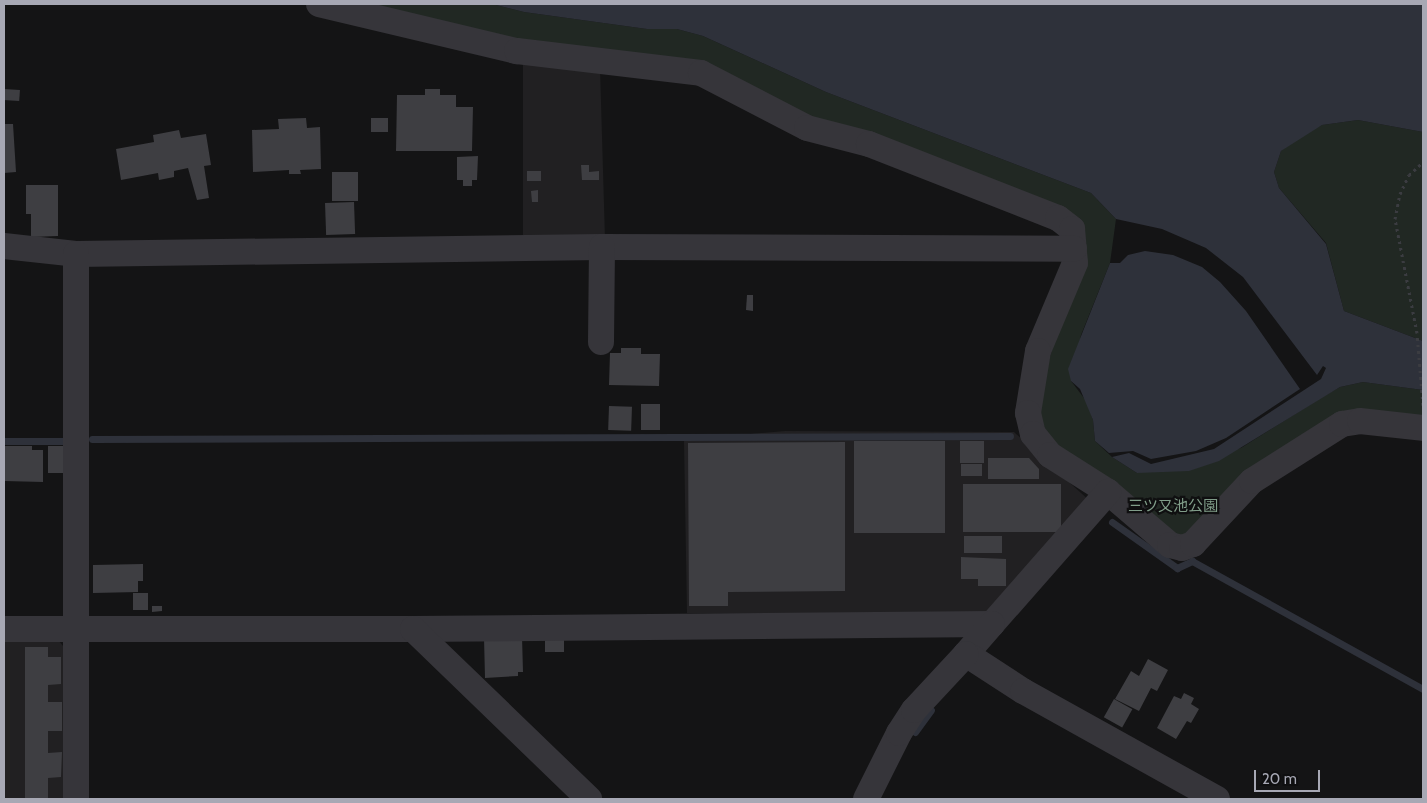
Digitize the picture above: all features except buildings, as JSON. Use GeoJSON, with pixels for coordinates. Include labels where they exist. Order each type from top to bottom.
{"type":"FeatureCollection","features":[{"type":"Feature","properties":{"kind":"street"},"geometry":{"type":"LineString","coordinates":[[319,4],[517,51],[701,73],[807,128],[869,144],[1041,210],[1072,229],[1075,263],[1038,351],[1028,413],[1034,434],[1050,455],[1108,492],[1170,545],[1182,548],[1193,544],[1252,481],[1342,424],[1360,421],[1423,428]]}},
{"type":"Feature","properties":{"kind":"street"},"geometry":{"type":"LineString","coordinates":[[4,246],[76,254],[602,247],[1074,249]]}},
{"type":"Feature","properties":{"kind":"street"},"geometry":{"type":"LineString","coordinates":[[601,342],[602,247]]}},
{"type":"Feature","properties":{"kind":"street"},"geometry":{"type":"LineString","coordinates":[[76,254],[76,799]]}},
{"type":"Feature","properties":{"kind":"street"},"geometry":{"type":"LineString","coordinates":[[866,799],[899,733],[914,710],[966,654],[1108,492]]}},
{"type":"Feature","properties":{"kind":"street"},"geometry":{"type":"LineString","coordinates":[[4,629],[413,629],[992,624]]}},
{"type":"Feature","properties":{"kind":"street"},"geometry":{"type":"LineString","coordinates":[[413,629],[589,799]]}},
{"type":"Feature","properties":{"kind":"street"},"geometry":{"type":"LineString","coordinates":[[966,654],[1023,691],[1217,799]]}},
{"type":"Feature","properties":{"kind":"path"},"geometry":{"type":"LineString","coordinates":[[1422,395],[1417,333],[1395,219],[1400,194],[1409,175],[1423,162]]}},
{"type":"Feature","properties":{"kind":"path"},"geometry":{"type":"LineString","coordinates":[[1417,333],[1423,332]]}},
{"type":"Feature","properties":{"kind":"shaded area"},"geometry":{"type":"Polygon","coordinates":[[[492,4],[1423,4],[1423,132],[1358,120],[1322,125],[1281,151],[1274,172],[1279,188],[1326,244],[1344,311],[1423,341],[1423,390],[1363,382],[1340,387],[1219,461],[1189,471],[1137,473],[1112,457],[1129,453],[1151,464],[1214,449],[1321,379],[1326,368],[1323,366],[1317,375],[1243,277],[1206,248],[1162,229],[1116,219],[1091,193],[826,92],[703,36],[677,29],[647,29],[524,12],[492,4]]]}},
{"type":"Feature","properties":{"kind":"shaded area"},"geometry":{"type":"Polygon","coordinates":[[[523,56],[600,68],[605,239],[523,242],[523,56]]]}},
{"type":"Feature","properties":{"kind":"shaded area"},"geometry":{"type":"Polygon","coordinates":[[[1145,251],[1173,255],[1202,267],[1220,282],[1246,311],[1300,389],[1226,438],[1196,451],[1151,459],[1133,451],[1109,453],[1095,441],[1093,420],[1080,389],[1071,381],[1068,369],[1110,263],[1120,263],[1128,255],[1145,251]]]}},
{"type":"Feature","properties":{"kind":"shaded area"},"geometry":{"type":"Polygon","coordinates":[[[785,431],[1014,432],[1092,503],[990,614],[687,613],[684,440],[785,431]]]}},
{"type":"Feature","properties":{"kind":"shaded area"},"geometry":{"type":"Polygon","coordinates":[[[59,641],[67,651],[65,799],[4,799],[4,642],[59,641]]]}},
{"type":"Feature","properties":{"kind":"green space","name":"三ツ又池公園"},"geometry":{"type":"Polygon","coordinates":[[[346,4],[492,4],[524,12],[647,29],[677,29],[703,36],[826,92],[1091,193],[1116,219],[1110,263],[1081,335],[1071,381],[1087,402],[1093,420],[1095,441],[1112,457],[1137,473],[1241,448],[1340,387],[1363,382],[1423,390],[1423,425],[1361,413],[1183,545],[1046,436],[1037,404],[1082,241],[705,70],[518,45],[346,4]]]}},
{"type":"Feature","properties":{"kind":"green space"},"geometry":{"type":"Polygon","coordinates":[[[1358,120],[1423,132],[1423,341],[1344,311],[1326,243],[1279,188],[1274,172],[1281,151],[1304,133],[1322,125],[1358,120]]]}},
{"type":"Feature","properties":{"kind":"waterway"},"geometry":{"type":"LineString","coordinates":[[92,439],[1010,436]]}},
{"type":"Feature","properties":{"kind":"waterway"},"geometry":{"type":"LineString","coordinates":[[4,441],[64,441]]}},
{"type":"Feature","properties":{"kind":"waterway"},"geometry":{"type":"LineString","coordinates":[[1112,522],[1177,568],[1192,561],[1423,689]]}},
{"type":"Feature","properties":{"kind":"waterway"},"geometry":{"type":"LineString","coordinates":[[915,732],[931,710]]}}]}
